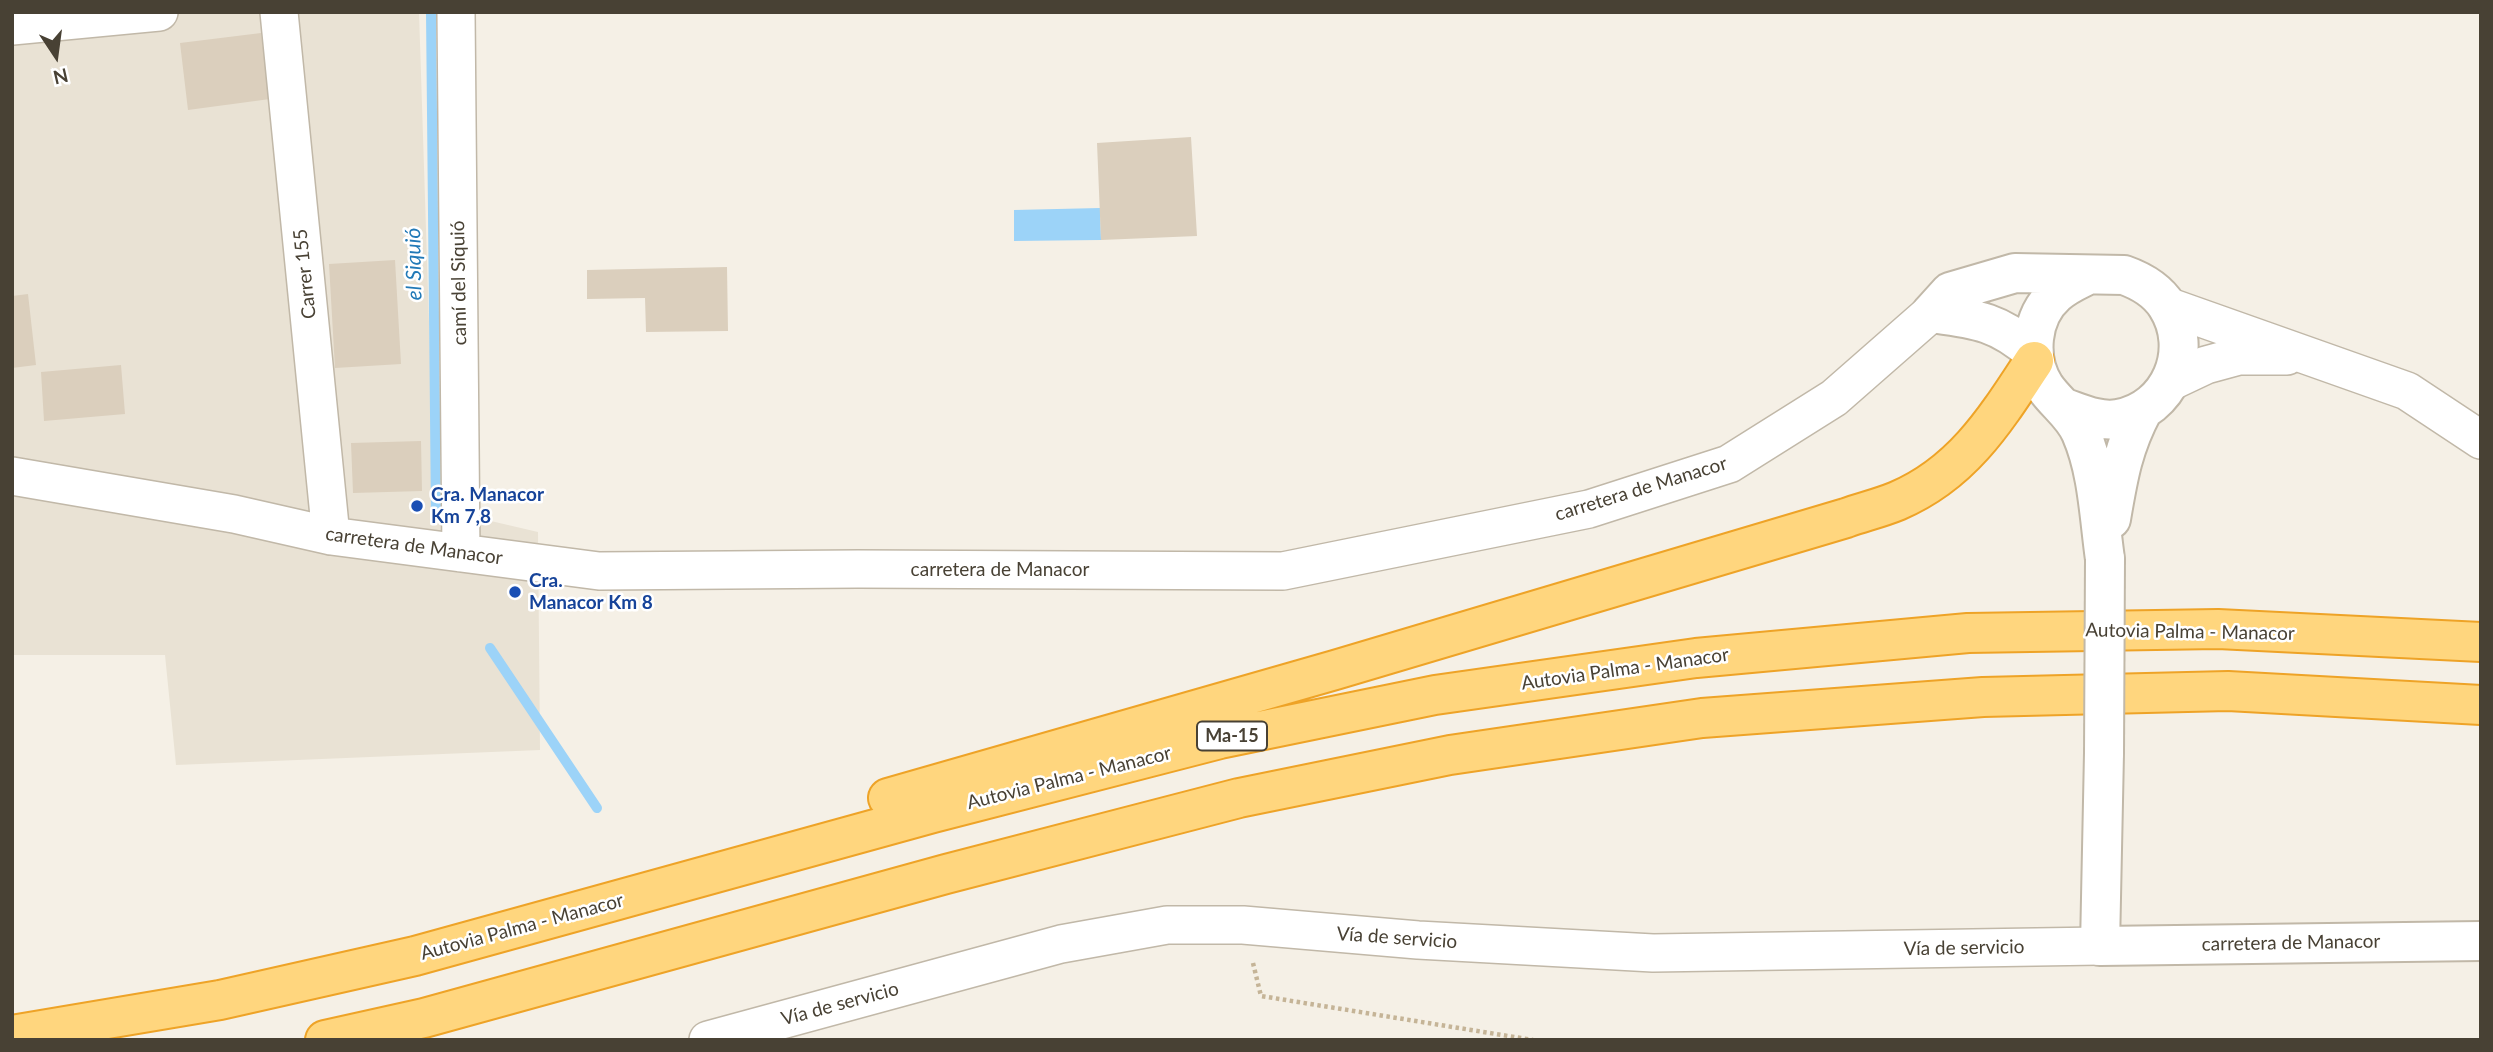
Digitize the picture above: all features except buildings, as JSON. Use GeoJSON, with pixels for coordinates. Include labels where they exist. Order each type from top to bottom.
{"type":"FeatureCollection","features":[{"type":"Feature","properties":{"kind":"highway"},"geometry":{"type":"LineString","coordinates":[[706,877],[888,798],[1335,670],[1846,518],[1898,500],[1945,473],[1982,438],[2034,357]]}},
{"type":"Feature","properties":{"kind":"highway","name":"Autovia Palma - Manacor"},"geometry":{"type":"LineString","coordinates":[[12,1034],[220,1000],[389,962],[933,813],[1220,739],[1435,695],[1696,658],[1982,633],[2218,629],[2481,642]]}},
{"type":"Feature","properties":{"kind":"highway"},"geometry":{"type":"LineString","coordinates":[[325,1040],[424,1018],[946,874],[1239,798],[1463,753],[1702,718],[1983,697],[2228,691],[2481,705]]}},
{"type":"Feature","properties":{"kind":"street"},"geometry":{"type":"LineString","coordinates":[[12,26],[159,12]]}},
{"type":"Feature","properties":{"kind":"street","name":"Carrer 155"},"geometry":{"type":"LineString","coordinates":[[279,12],[331,536]]}},
{"type":"Feature","properties":{"kind":"street","name":"camí del Siquió"},"geometry":{"type":"LineString","coordinates":[[456,12],[461,553]]}},
{"type":"Feature","properties":{"kind":"street"},"geometry":{"type":"LineString","coordinates":[[1931,313],[1950,292],[2015,273],[2106,273],[2141,281],[2167,306],[2178,330],[2179,357],[2171,382],[2159,398],[2143,410],[2117,419],[2090,418],[2065,408]]}},
{"type":"Feature","properties":{"kind":"street"},"geometry":{"type":"LineString","coordinates":[[2034,357],[2035,332],[2041,313],[2053,296],[2088,275]]}},
{"type":"Feature","properties":{"kind":"street"},"geometry":{"type":"LineString","coordinates":[[2167,306],[2407,391],[2481,440]]}},
{"type":"Feature","properties":{"kind":"street"},"geometry":{"type":"LineString","coordinates":[[1931,313],[1980,320],[2016,337],[2034,357],[2045,387],[2065,408],[2081,432],[2093,469],[2105,559],[2100,946]]}},
{"type":"Feature","properties":{"kind":"street","name":"carretera de Manacor"},"geometry":{"type":"LineString","coordinates":[[12,476],[234,514],[331,536],[599,571],[1283,571],[1590,509],[1729,464],[1834,398],[1931,313]]}},
{"type":"Feature","properties":{"kind":"street"},"geometry":{"type":"LineString","coordinates":[[2171,382],[2206,365],[2239,356],[2312,356]]}},
{"type":"Feature","properties":{"kind":"street"},"geometry":{"type":"LineString","coordinates":[[2105,559],[2119,472],[2129,435],[2143,410]]}},
{"type":"Feature","properties":{"kind":"street","name":"Vía de servicio"},"geometry":{"type":"LineString","coordinates":[[708,1040],[1061,944],[1167,925],[1243,925],[1418,940],[1653,953],[2100,946]]}},
{"type":"Feature","properties":{"kind":"street","name":"carretera de Manacor"},"geometry":{"type":"LineString","coordinates":[[2100,946],[2481,941]]}},
{"type":"Feature","properties":{"kind":"path"},"geometry":{"type":"LineString","coordinates":[[1243,925],[1261,996],[1533,1040]]}},
{"type":"Feature","properties":{"kind":"shaded area"},"geometry":{"type":"Polygon","coordinates":[[[12,12],[419,12],[435,508],[538,532],[540,750],[176,765],[165,655],[12,655],[12,12]]]}},
{"type":"Feature","properties":{"kind":"water"},"geometry":{"type":"Polygon","coordinates":[[[1100,208],[1101,240],[1014,241],[1014,210],[1100,208]]]}},
{"type":"Feature","properties":{"kind":"waterway","name":"el Siquió"},"geometry":{"type":"LineString","coordinates":[[431,12],[436,515]]}},
{"type":"Feature","properties":{"kind":"waterway","name":"el Siquió"},"geometry":{"type":"LineString","coordinates":[[490,648],[597,808]]}},
{"type":"Feature","properties":{"kind":"place","name":"Cra. Manacor Km 7,8"},"geometry":{"type":"Point","coordinates":[417,506]}},
{"type":"Feature","properties":{"kind":"place","name":"Cra. Manacor Km 8"},"geometry":{"type":"Point","coordinates":[515,592]}}]}
